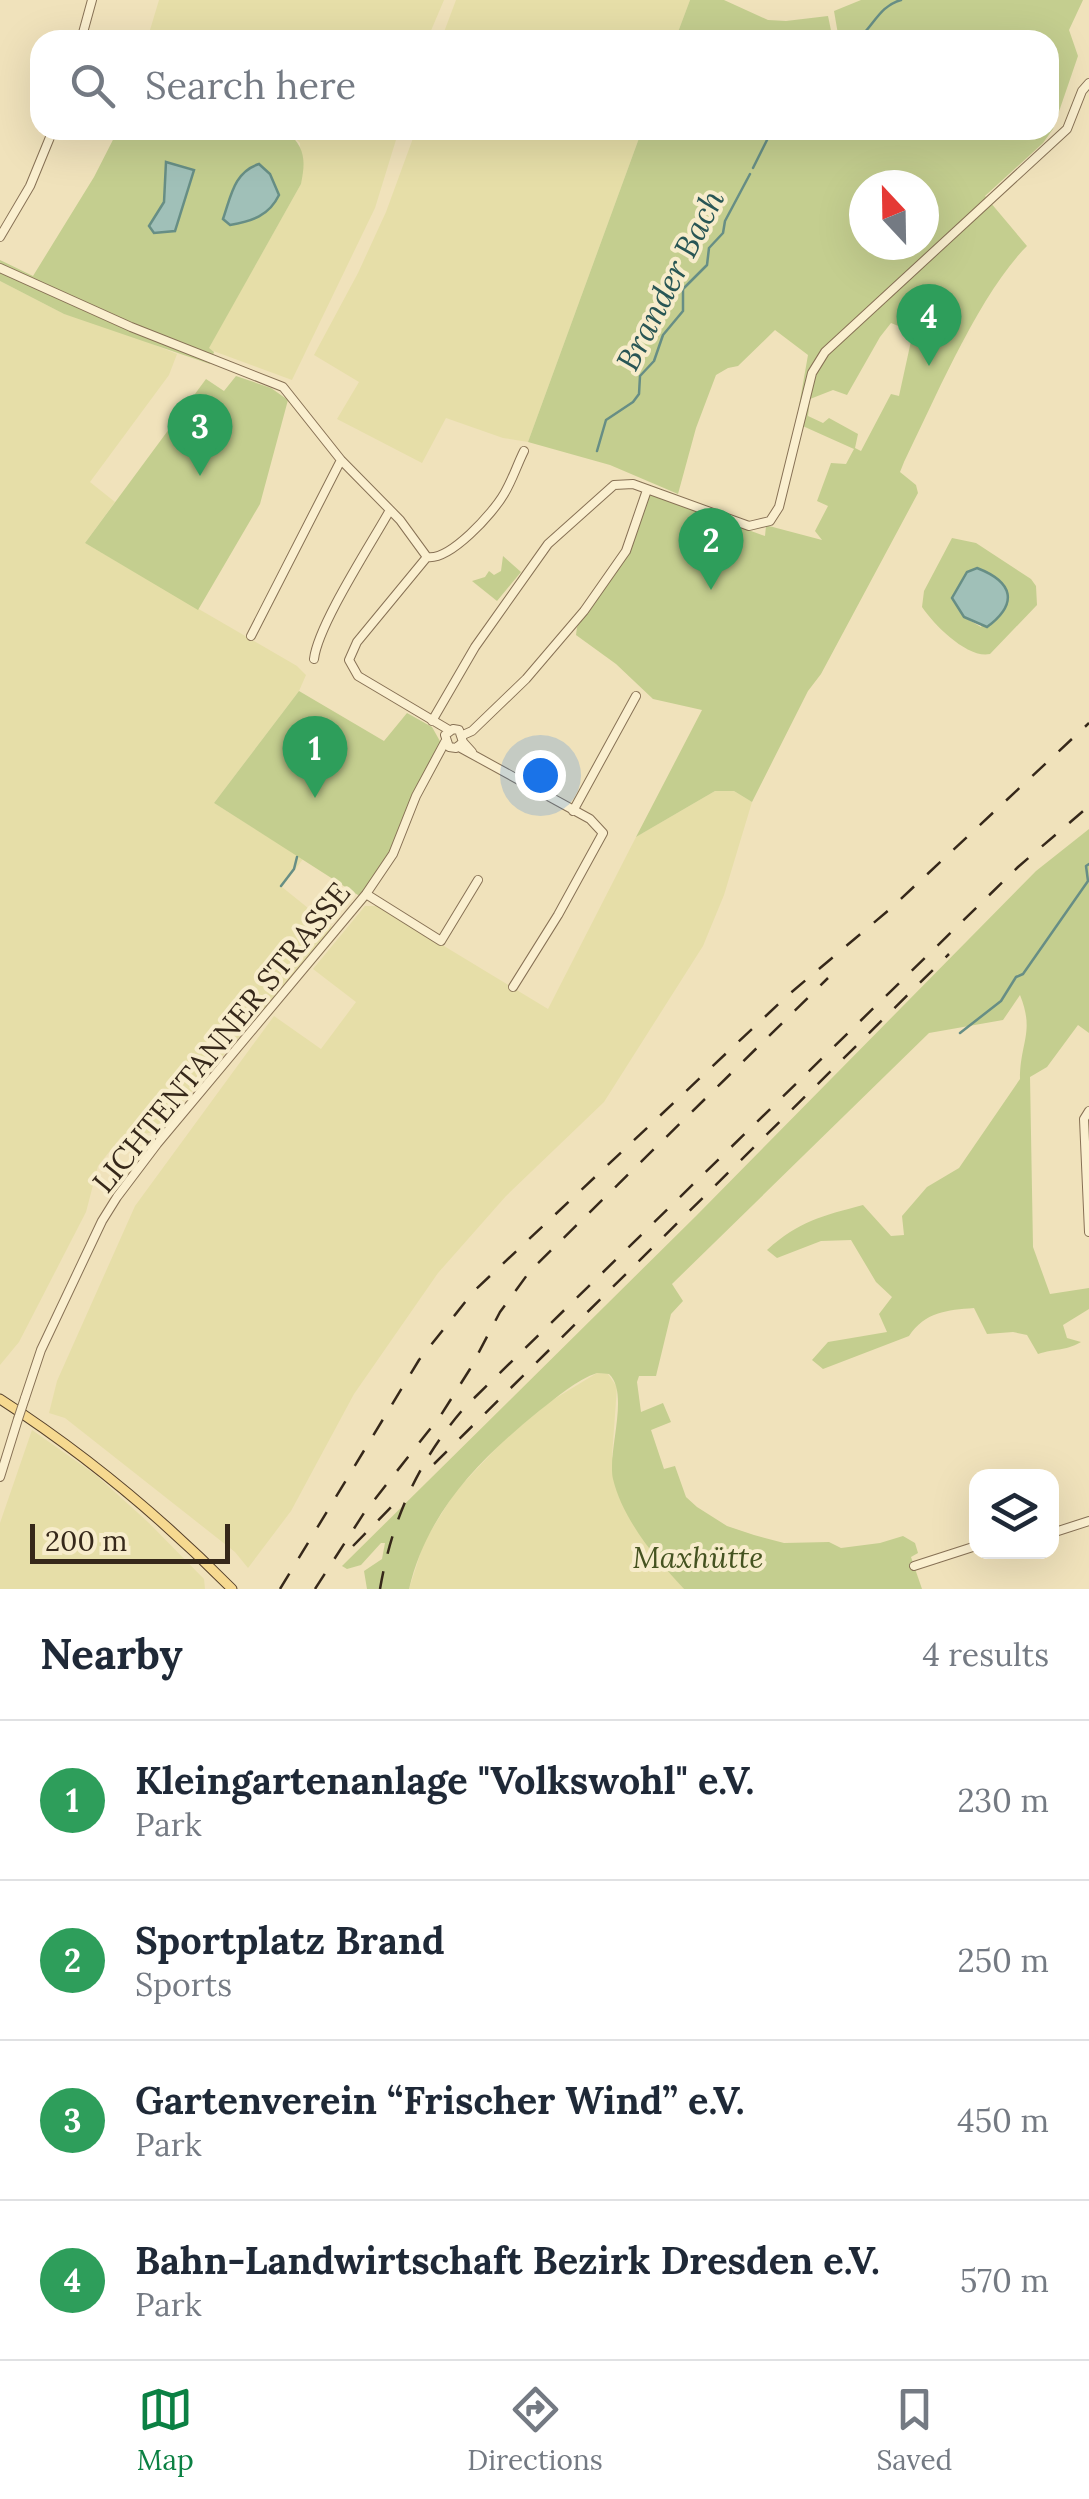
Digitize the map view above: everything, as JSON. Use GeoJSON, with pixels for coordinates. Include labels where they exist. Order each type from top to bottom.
{"type":"FeatureCollection","features":[{"type":"Feature","properties":{"kind":"main road"},"geometry":{"type":"LineString","coordinates":[[0,1399],[57,1436],[128,1492],[232,1589]]}},
{"type":"Feature","properties":{"kind":"street"},"geometry":{"type":"LineString","coordinates":[[84,30],[92,0]]}},
{"type":"Feature","properties":{"kind":"street"},"geometry":{"type":"LineString","coordinates":[[1059,135],[1089,83]]}},
{"type":"Feature","properties":{"kind":"street"},"geometry":{"type":"LineString","coordinates":[[0,237],[30,186],[49,140]]}},
{"type":"Feature","properties":{"kind":"street"},"geometry":{"type":"LineString","coordinates":[[432,721],[476,647],[548,544],[619,483],[749,526],[770,521],[779,506],[812,373],[824,352],[1054,140]]}},
{"type":"Feature","properties":{"kind":"street"},"geometry":{"type":"LineString","coordinates":[[0,268],[290,392],[341,460],[390,510],[427,556],[440,558],[470,533],[504,495],[524,450]]}},
{"type":"Feature","properties":{"kind":"street"},"geometry":{"type":"LineString","coordinates":[[251,636],[341,460]]}},
{"type":"Feature","properties":{"kind":"street","name":"LICHTENTANNER STRASSE"},"geometry":{"type":"LineString","coordinates":[[0,1477],[46,1341],[102,1220],[157,1144],[366,894],[393,854],[416,796],[435,763],[454,740],[472,730],[526,679],[584,611],[626,551],[647,490]]}},
{"type":"Feature","properties":{"kind":"street"},"geometry":{"type":"LineString","coordinates":[[314,659],[331,616],[390,510]]}},
{"type":"Feature","properties":{"kind":"street"},"geometry":{"type":"LineString","coordinates":[[427,556],[357,642],[349,660],[358,676],[432,721],[475,755],[596,822],[603,834],[513,987]]}},
{"type":"Feature","properties":{"kind":"street"},"geometry":{"type":"LineString","coordinates":[[574,811],[636,696]]}},
{"type":"Feature","properties":{"kind":"street"},"geometry":{"type":"LineString","coordinates":[[366,894],[440,940],[478,880]]}},
{"type":"Feature","properties":{"kind":"street"},"geometry":{"type":"LineString","coordinates":[[1089,1111],[1084,1119],[1089,1232]]}},
{"type":"Feature","properties":{"kind":"street"},"geometry":{"type":"LineString","coordinates":[[1059,1531],[1089,1521]]}},
{"type":"Feature","properties":{"kind":"street"},"geometry":{"type":"LineString","coordinates":[[914,1566],[969,1548]]}},
{"type":"Feature","properties":{"kind":"shaded area"},"geometry":{"type":"Polygon","coordinates":[[[159,0],[444,0],[431,30],[150,30],[159,0]]]}},
{"type":"Feature","properties":{"kind":"shaded area"},"geometry":{"type":"Polygon","coordinates":[[[456,0],[690,0],[679,30],[445,30],[456,0]]]}},
{"type":"Feature","properties":{"kind":"shaded area"},"geometry":{"type":"Polygon","coordinates":[[[297,140],[396,140],[375,208],[292,380],[208,349],[301,184],[297,140]]]}},
{"type":"Feature","properties":{"kind":"shaded area"},"geometry":{"type":"Polygon","coordinates":[[[412,140],[638,140],[528,442],[503,438],[446,418],[422,463],[337,419],[359,382],[314,355],[386,212],[412,140]]]}},
{"type":"Feature","properties":{"kind":"shaded area"},"geometry":{"type":"Polygon","coordinates":[[[0,281],[64,314],[105,325],[177,354],[169,375],[90,482],[115,502],[85,543],[297,666],[306,675],[299,691],[214,803],[303,859],[282,887],[334,929],[156,1132],[121,1137],[98,1166],[86,1212],[19,1342],[0,1365],[0,281]]]}},
{"type":"Feature","properties":{"kind":"shaded area"},"geometry":{"type":"Polygon","coordinates":[[[715,791],[734,791],[752,802],[724,895],[703,946],[604,1102],[506,1196],[438,1273],[354,1394],[291,1511],[248,1568],[235,1552],[65,1418],[49,1413],[57,1381],[135,1206],[274,1016],[321,1049],[356,1002],[313,969],[365,906],[378,906],[548,1009],[636,837],[715,791]]]}},
{"type":"Feature","properties":{"kind":"shaded area"},"geometry":{"type":"Polygon","coordinates":[[[597,1373],[608,1374],[617,1387],[612,1456],[648,1547],[684,1589],[409,1589],[424,1542],[455,1492],[506,1438],[551,1401],[597,1373]]]}},
{"type":"Feature","properties":{"kind":"shaded area"},"geometry":{"type":"Polygon","coordinates":[[[32,1430],[96,1475],[149,1523],[204,1579],[205,1589],[0,1589],[0,1523],[32,1430]]]}},
{"type":"Feature","properties":{"kind":"green space"},"geometry":{"type":"Polygon","coordinates":[[[690,0],[724,0],[768,20],[828,16],[831,30],[679,30],[690,0]]]}},
{"type":"Feature","properties":{"kind":"green space"},"geometry":{"type":"Polygon","coordinates":[[[861,0],[1083,0],[1069,30],[1078,56],[1059,111],[1059,30],[837,30],[834,11],[861,0]]]}},
{"type":"Feature","properties":{"kind":"green space"},"geometry":{"type":"Polygon","coordinates":[[[113,140],[297,143],[303,161],[301,184],[209,348],[214,352],[210,364],[64,314],[0,281],[0,260],[33,276],[113,140]]]}},
{"type":"Feature","properties":{"kind":"green space"},"geometry":{"type":"Polygon","coordinates":[[[638,140],[1045,140],[985,196],[1027,246],[992,291],[944,379],[900,472],[916,485],[918,493],[821,674],[808,691],[752,802],[734,791],[715,791],[636,837],[702,710],[653,699],[616,664],[576,635],[577,627],[631,547],[650,494],[765,536],[769,526],[822,540],[815,531],[828,506],[817,501],[831,463],[846,464],[854,449],[796,423],[808,355],[775,330],[738,366],[716,375],[678,494],[610,465],[528,442],[638,140]],[[891,323],[847,395],[833,390],[810,399],[808,416],[823,423],[829,418],[858,434],[855,448],[861,451],[891,394],[899,396],[913,332],[891,323]]]}},
{"type":"Feature","properties":{"kind":"green space"},"geometry":{"type":"Polygon","coordinates":[[[236,376],[271,388],[288,400],[260,504],[198,610],[85,543],[206,379],[224,391],[236,376]]]}},
{"type":"Feature","properties":{"kind":"green space"},"geometry":{"type":"Polygon","coordinates":[[[952,538],[976,543],[1031,579],[1036,586],[1037,605],[990,654],[981,654],[962,646],[935,623],[922,607],[924,591],[952,538]],[[977,568],[958,605],[964,617],[981,627],[1004,585],[977,568]]]}},
{"type":"Feature","properties":{"kind":"green space"},"geometry":{"type":"Polygon","coordinates":[[[503,556],[521,572],[497,601],[472,581],[485,577],[489,571],[494,575],[501,571],[503,556]]]}},
{"type":"Feature","properties":{"kind":"green space"},"geometry":{"type":"Polygon","coordinates":[[[299,691],[384,741],[407,713],[432,727],[441,743],[392,853],[361,897],[214,803],[299,691]]]}},
{"type":"Feature","properties":{"kind":"green space","name":"Maxhütte"},"geometry":{"type":"Polygon","coordinates":[[[1089,829],[1089,1033],[1078,1025],[1047,1067],[1030,1077],[1033,1247],[1050,1294],[1089,1288],[1089,1309],[1063,1325],[1067,1338],[1081,1342],[1038,1354],[1027,1335],[987,1334],[974,1308],[964,1309],[937,1314],[909,1336],[823,1369],[812,1360],[828,1342],[887,1332],[879,1314],[892,1297],[876,1282],[851,1240],[821,1241],[777,1258],[767,1250],[812,1221],[863,1205],[891,1236],[904,1235],[902,1216],[927,1187],[959,1168],[1020,1079],[1027,1028],[1020,995],[1003,1020],[929,1033],[672,1284],[683,1301],[671,1314],[656,1376],[639,1376],[637,1382],[641,1412],[663,1403],[671,1422],[651,1430],[664,1469],[675,1466],[686,1497],[697,1507],[727,1526],[784,1543],[829,1542],[841,1548],[903,1536],[915,1543],[918,1553],[911,1557],[922,1589],[684,1589],[662,1565],[624,1509],[612,1468],[618,1395],[609,1374],[597,1373],[553,1400],[477,1468],[442,1511],[417,1561],[409,1589],[367,1589],[364,1571],[382,1559],[385,1543],[361,1565],[347,1569],[342,1566],[696,1216],[1036,871],[1089,829]]]}},
{"type":"Feature","properties":{"kind":"water"},"geometry":{"type":"Polygon","coordinates":[[[166,162],[194,170],[175,231],[154,233],[149,226],[164,202],[166,162]]]}},
{"type":"Feature","properties":{"kind":"water"},"geometry":{"type":"Polygon","coordinates":[[[259,164],[270,174],[279,195],[259,216],[230,225],[223,219],[235,186],[244,173],[259,164]]]}},
{"type":"Feature","properties":{"kind":"water"},"geometry":{"type":"Polygon","coordinates":[[[977,568],[998,580],[1008,594],[1004,610],[987,627],[964,617],[952,598],[967,572],[977,568]]]}},
{"type":"Feature","properties":{"kind":"waterway","name":"Brander Bach"},"geometry":{"type":"LineString","coordinates":[[867,30],[882,12],[901,0]]}},
{"type":"Feature","properties":{"kind":"waterway","name":"Brander Bach"},"geometry":{"type":"LineString","coordinates":[[753,168],[767,140]]}},
{"type":"Feature","properties":{"kind":"waterway","name":"Brander Bach"},"geometry":{"type":"LineString","coordinates":[[597,451],[606,420],[639,394],[640,376],[654,361],[663,335],[683,311],[683,289],[707,265],[709,248],[723,233],[725,221],[750,174]]}},
{"type":"Feature","properties":{"kind":"waterway","name":"Brander Bach"},"geometry":{"type":"LineString","coordinates":[[281,886],[294,869],[297,857]]}},
{"type":"Feature","properties":{"kind":"waterway"},"geometry":{"type":"LineString","coordinates":[[960,1033],[1001,1001],[1016,977],[1023,974],[1088,881],[1089,864]]}},
{"type":"Feature","properties":{"kind":"railway"},"geometry":{"type":"LineString","coordinates":[[280,1589],[419,1360],[474,1291],[787,996],[890,909],[1089,723]]}},
{"type":"Feature","properties":{"kind":"railway"},"geometry":{"type":"LineString","coordinates":[[380,1589],[392,1538],[410,1491],[434,1447],[466,1406],[1018,867],[1089,806]]}},
{"type":"Feature","properties":{"kind":"railway"},"geometry":{"type":"LineString","coordinates":[[434,1464],[949,954]]}},
{"type":"Feature","properties":{"kind":"railway"},"geometry":{"type":"LineString","coordinates":[[315,1589],[364,1513],[441,1415],[500,1312],[530,1271],[828,978]]}},
{"type":"Feature","properties":{"kind":"railway"},"geometry":{"type":"LineString","coordinates":[[353,1546],[402,1496]]}},
{"type":"Feature","properties":{"kind":"place","name":"Bahn-Landwirtschaft Bezirk Dresden e.V."},"geometry":{"type":"Point","coordinates":[929,366]}},
{"type":"Feature","properties":{"kind":"place","name":"Gartenverein “Frischer Wind” e.V."},"geometry":{"type":"Point","coordinates":[200,476]}},
{"type":"Feature","properties":{"kind":"place","name":"Sportplatz Brand"},"geometry":{"type":"Point","coordinates":[711,590]}},
{"type":"Feature","properties":{"kind":"place","name":"Kleingartenanlage \"Volkswohl\" e.V."},"geometry":{"type":"Point","coordinates":[315,798]}}]}
